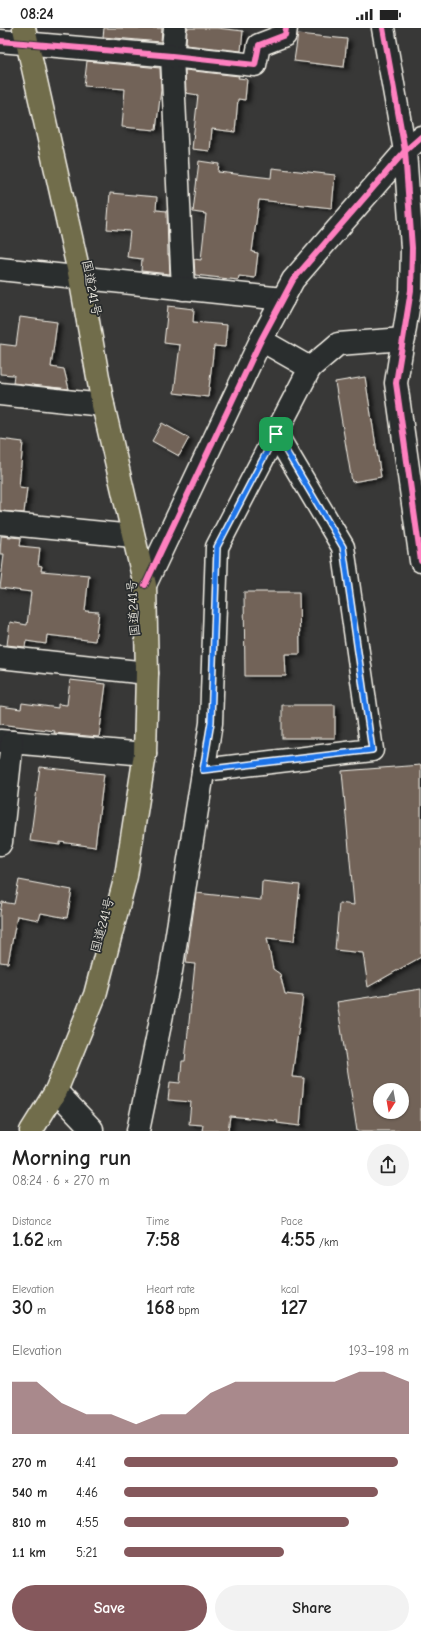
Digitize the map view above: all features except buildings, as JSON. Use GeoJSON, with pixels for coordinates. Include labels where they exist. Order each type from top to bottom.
{"type":"FeatureCollection","features":[{"type":"Feature","properties":{"kind":"highway","name":"国道241号"},"geometry":{"type":"LineString","coordinates":[[25,36],[80,277],[103,405],[145,585],[147,673],[145,754],[126,876],[95,995],[56,1091],[31,1131]]}},
{"type":"Feature","properties":{"kind":"street"},"geometry":{"type":"LineString","coordinates":[[174,28],[172,56],[183,289]]}},
{"type":"Feature","properties":{"kind":"street"},"geometry":{"type":"LineString","coordinates":[[0,41],[25,36],[172,56],[255,65],[259,45],[285,35],[286,28]]}},
{"type":"Feature","properties":{"kind":"street"},"geometry":{"type":"LineString","coordinates":[[383,28],[413,144],[411,290],[396,383],[421,561]]}},
{"type":"Feature","properties":{"kind":"street"},"geometry":{"type":"LineString","coordinates":[[145,585],[261,340],[293,280],[413,144]]}},
{"type":"Feature","properties":{"kind":"street"},"geometry":{"type":"LineString","coordinates":[[0,269],[283,299]]}},
{"type":"Feature","properties":{"kind":"street"},"geometry":{"type":"LineString","coordinates":[[138,1131],[171,971],[211,722],[217,547],[310,368],[338,344],[404,339]]}},
{"type":"Feature","properties":{"kind":"street"},"geometry":{"type":"LineString","coordinates":[[261,340],[310,368]]}},
{"type":"Feature","properties":{"kind":"street"},"geometry":{"type":"LineString","coordinates":[[0,394],[103,405]]}},
{"type":"Feature","properties":{"kind":"street"},"geometry":{"type":"LineString","coordinates":[[203,770],[372,750],[343,547],[276,434]]}},
{"type":"Feature","properties":{"kind":"street"},"geometry":{"type":"LineString","coordinates":[[0,523],[133,536]]}},
{"type":"Feature","properties":{"kind":"street"},"geometry":{"type":"LineString","coordinates":[[0,657],[147,673]]}},
{"type":"Feature","properties":{"kind":"street"},"geometry":{"type":"LineString","coordinates":[[0,844],[2,842],[6,741],[145,754]]}},
{"type":"Feature","properties":{"kind":"street"},"geometry":{"type":"LineString","coordinates":[[56,1091],[92,1129],[92,1131]]}},
{"type":"Feature","properties":{"kind":"cycle path"},"geometry":{"type":"LineString","coordinates":[[0,41],[255,65],[259,45],[285,35],[286,28]]}},
{"type":"Feature","properties":{"kind":"cycle path"},"geometry":{"type":"LineString","coordinates":[[383,28],[405,151],[412,248],[411,290],[396,383],[421,561]]}},
{"type":"Feature","properties":{"kind":"cycle path"},"geometry":{"type":"LineString","coordinates":[[145,585],[261,340],[293,280],[405,151],[421,137]]}},
{"type":"Feature","properties":{"kind":"route"},"geometry":{"type":"LineString","coordinates":[[276,434],[343,547],[372,750],[203,770],[211,722],[217,547],[276,434]]}}]}
